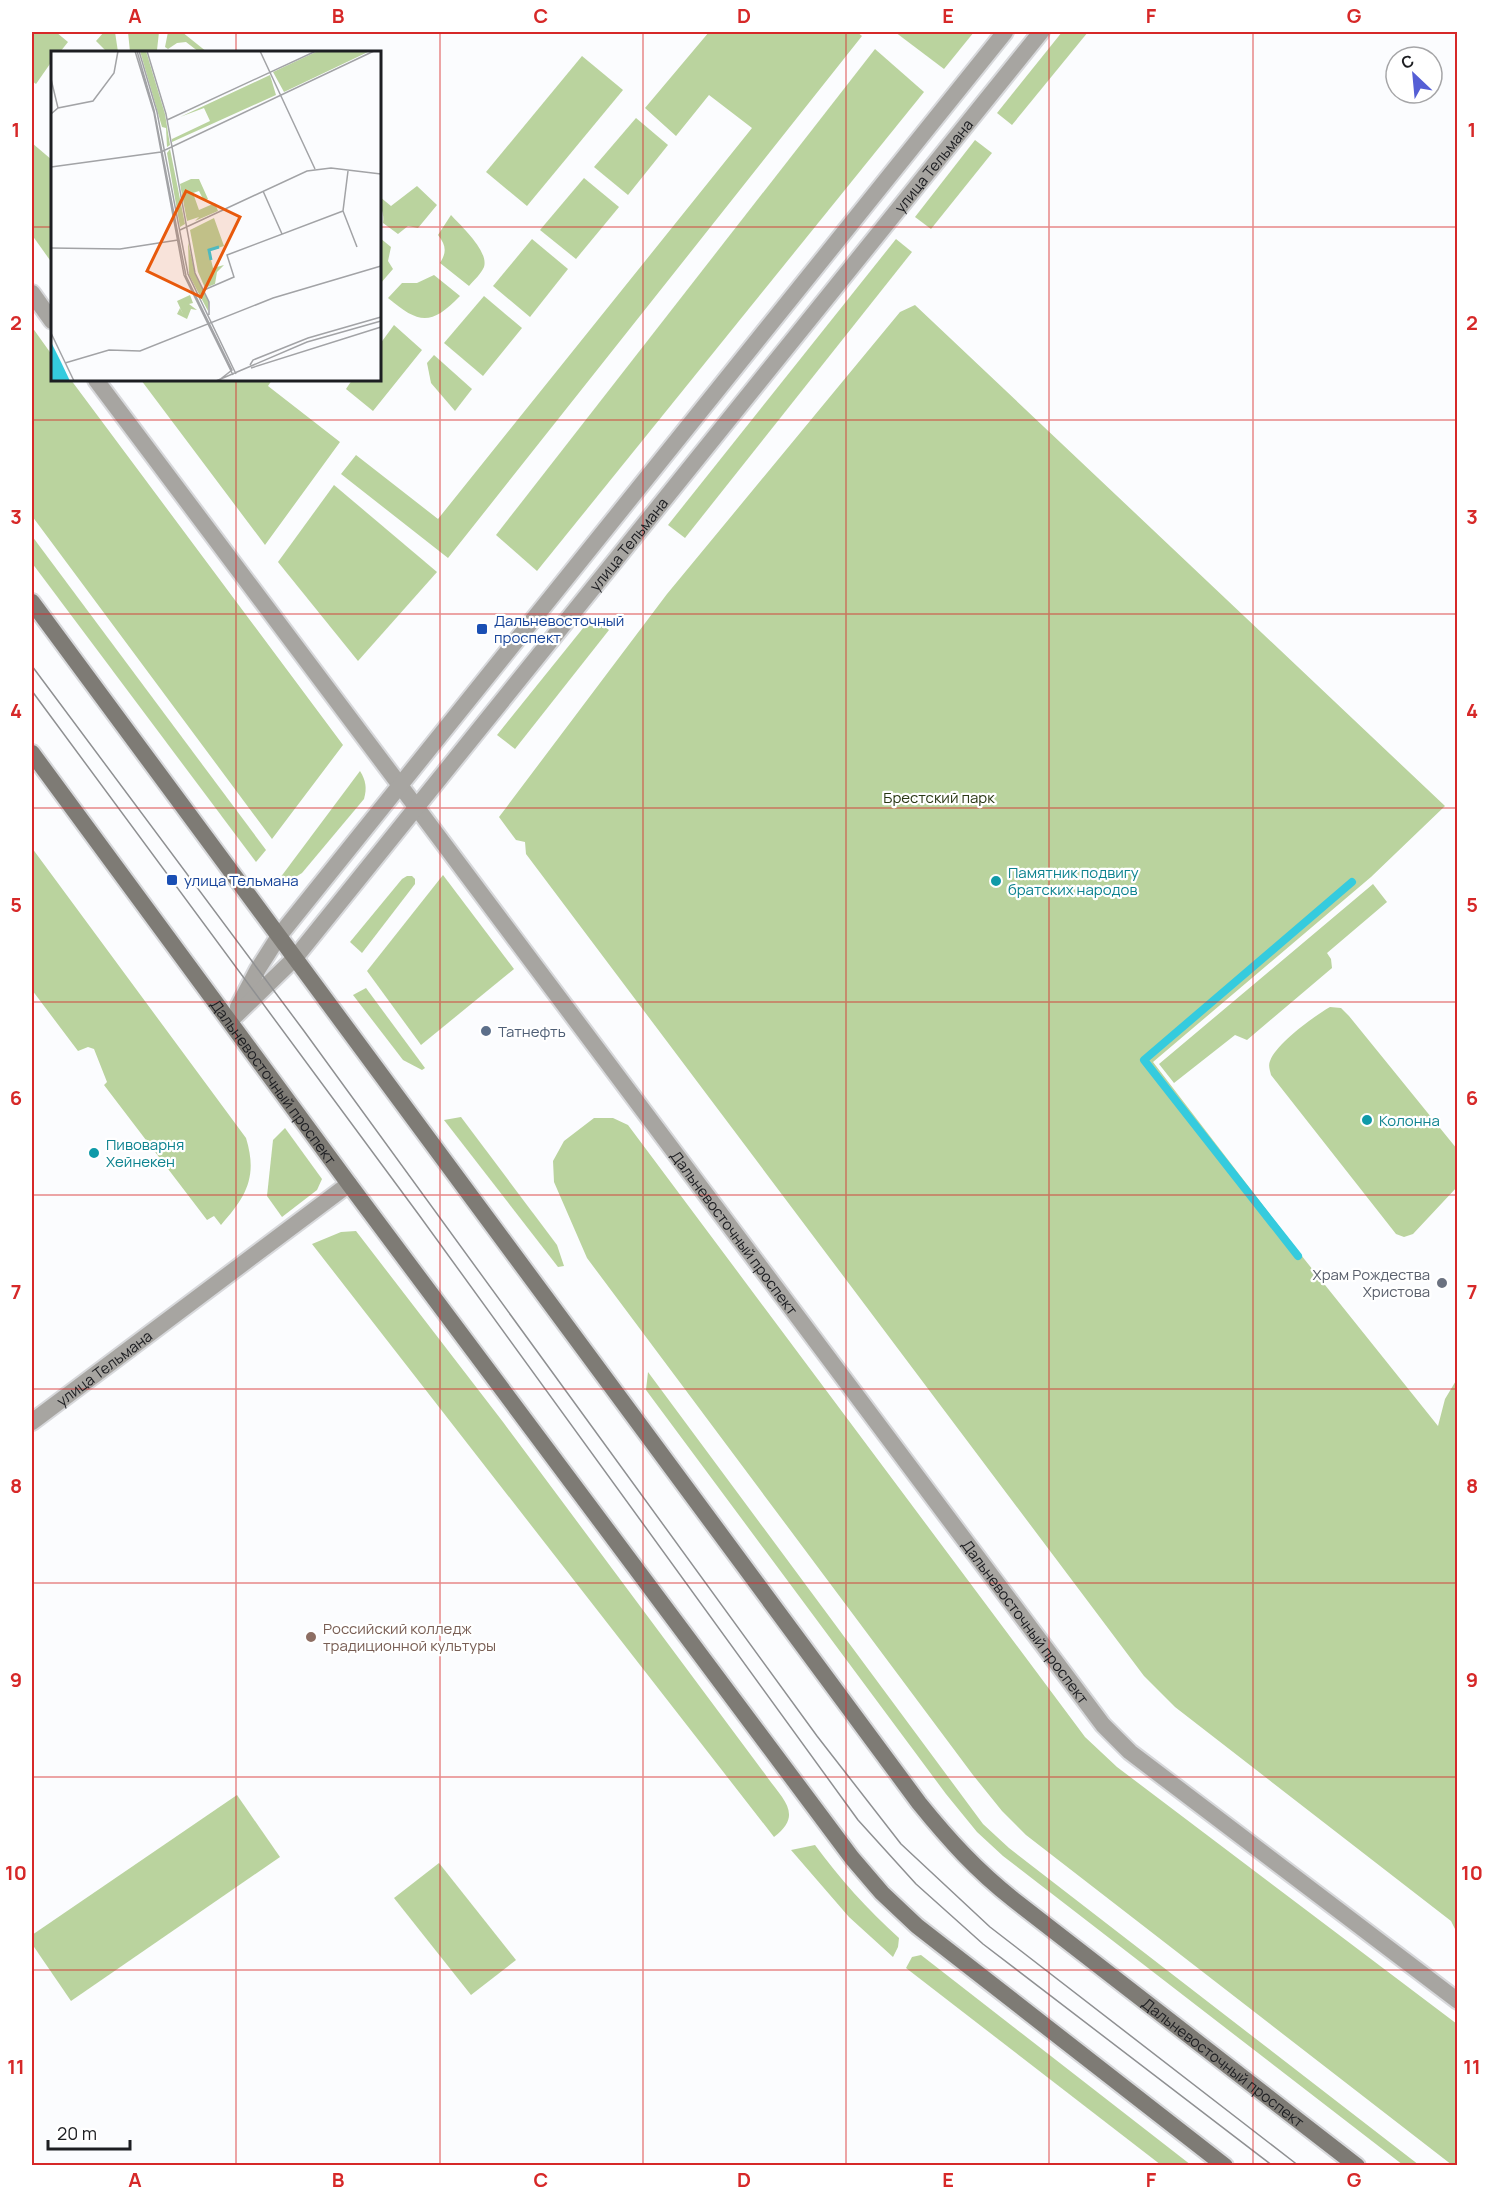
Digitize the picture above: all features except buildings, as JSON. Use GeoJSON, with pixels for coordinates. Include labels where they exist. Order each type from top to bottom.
{"type":"FeatureCollection","features":[{"type":"Feature","properties":{"kind":"main road","name":"Дальневосточный проспект"},"geometry":{"type":"LineString","coordinates":[[32,602],[919,1803],[948,1839],[980,1873],[1357,2166]]}},
{"type":"Feature","properties":{"kind":"main road","name":"Дальневосточный проспект"},"geometry":{"type":"LineString","coordinates":[[32,753],[349,1184],[852,1858],[916,1926],[1225,2166]]}},
{"type":"Feature","properties":{"kind":"street","name":"улица Тельмана"},"geometry":{"type":"LineString","coordinates":[[230,1021],[279,936],[1005,32]]}},
{"type":"Feature","properties":{"kind":"street","name":"улица Тельмана"},"geometry":{"type":"LineString","coordinates":[[230,1021],[295,958],[1041,32]]}},
{"type":"Feature","properties":{"kind":"street"},"geometry":{"type":"LineString","coordinates":[[32,293],[51,320]]}},
{"type":"Feature","properties":{"kind":"street","name":"Дальневосточный проспект"},"geometry":{"type":"LineString","coordinates":[[97,381],[1103,1725],[1130,1752],[1458,2001]]}},
{"type":"Feature","properties":{"kind":"street","name":"улица Тельмана"},"geometry":{"type":"LineString","coordinates":[[32,1422],[349,1184]]}},
{"type":"Feature","properties":{"kind":"green space"},"geometry":{"type":"Polygon","coordinates":[[[32,32],[56,32],[68,42],[61,51],[51,51],[51,62],[36,84],[32,81],[32,32]]]}},
{"type":"Feature","properties":{"kind":"green space"},"geometry":{"type":"Polygon","coordinates":[[[104,32],[115,32],[118,51],[106,51],[96,41],[104,32]]]}},
{"type":"Feature","properties":{"kind":"green space"},"geometry":{"type":"Polygon","coordinates":[[[128,32],[159,32],[158,51],[130,51],[128,32]]]}},
{"type":"Feature","properties":{"kind":"green space"},"geometry":{"type":"Polygon","coordinates":[[[168,32],[182,32],[206,51],[198,51],[186,42],[177,43],[168,49],[165,47],[168,32]]]}},
{"type":"Feature","properties":{"kind":"green space"},"geometry":{"type":"Polygon","coordinates":[[[709,32],[857,32],[862,36],[448,558],[341,474],[356,455],[438,519],[752,128],[709,95],[676,136],[645,108],[709,32]]]}},
{"type":"Feature","properties":{"kind":"green space"},"geometry":{"type":"Polygon","coordinates":[[[895,32],[974,32],[944,69],[895,32]]]}},
{"type":"Feature","properties":{"kind":"green space"},"geometry":{"type":"Polygon","coordinates":[[[1062,32],[1088,32],[1012,125],[997,113],[1062,32]]]}},
{"type":"Feature","properties":{"kind":"green space"},"geometry":{"type":"Polygon","coordinates":[[[875,49],[924,92],[537,571],[496,535],[875,49]]]}},
{"type":"Feature","properties":{"kind":"green space"},"geometry":{"type":"Polygon","coordinates":[[[582,56],[623,90],[527,206],[486,172],[582,56]]]}},
{"type":"Feature","properties":{"kind":"green space"},"geometry":{"type":"Polygon","coordinates":[[[636,118],[668,145],[628,195],[594,167],[636,118]]]}},
{"type":"Feature","properties":{"kind":"green space"},"geometry":{"type":"Polygon","coordinates":[[[975,140],[992,153],[931,229],[915,217],[975,140]]]}},
{"type":"Feature","properties":{"kind":"green space"},"geometry":{"type":"Polygon","coordinates":[[[32,143],[51,159],[51,262],[32,235],[32,143]]]}},
{"type":"Feature","properties":{"kind":"green space"},"geometry":{"type":"Polygon","coordinates":[[[584,178],[619,207],[576,259],[540,230],[584,178]]]}},
{"type":"Feature","properties":{"kind":"green space"},"geometry":{"type":"Polygon","coordinates":[[[417,186],[437,205],[418,228],[408,226],[398,234],[383,223],[381,198],[391,206],[417,186]]]}},
{"type":"Feature","properties":{"kind":"green space"},"geometry":{"type":"Polygon","coordinates":[[[451,215],[473,239],[484,261],[483,270],[469,286],[440,263],[445,249],[438,235],[451,215]]]}},
{"type":"Feature","properties":{"kind":"green space"},"geometry":{"type":"Polygon","coordinates":[[[381,239],[391,247],[388,261],[393,269],[381,283],[381,239]]]}},
{"type":"Feature","properties":{"kind":"green space"},"geometry":{"type":"Polygon","coordinates":[[[532,239],[568,269],[530,317],[493,286],[532,239]]]}},
{"type":"Feature","properties":{"kind":"green space"},"geometry":{"type":"Polygon","coordinates":[[[896,239],[912,252],[685,538],[668,525],[896,239]]]}},
{"type":"Feature","properties":{"kind":"green space"},"geometry":{"type":"Polygon","coordinates":[[[434,275],[460,296],[433,317],[417,317],[388,298],[402,283],[417,283],[434,275]]]}},
{"type":"Feature","properties":{"kind":"green space"},"geometry":{"type":"Polygon","coordinates":[[[484,296],[522,328],[483,376],[444,343],[484,296]]]}},
{"type":"Feature","properties":{"kind":"green space","name":"Брестский парк"},"geometry":{"type":"Polygon","coordinates":[[[915,305],[1445,806],[1371,877],[1153,1062],[1305,1260],[1438,1426],[1445,1399],[1457,1379],[1457,1933],[1451,1921],[1175,1707],[1144,1676],[526,854],[525,842],[516,840],[499,817],[667,594],[900,312],[915,305]]]}},
{"type":"Feature","properties":{"kind":"green space"},"geometry":{"type":"Polygon","coordinates":[[[394,325],[422,350],[373,411],[346,389],[351,381],[381,381],[381,343],[394,325]]]}},
{"type":"Feature","properties":{"kind":"green space"},"geometry":{"type":"Polygon","coordinates":[[[32,327],[51,354],[51,381],[72,381],[343,745],[272,839],[32,516],[32,327]]]}},
{"type":"Feature","properties":{"kind":"green space"},"geometry":{"type":"Polygon","coordinates":[[[434,355],[472,389],[455,411],[431,383],[427,363],[434,355]]]}},
{"type":"Feature","properties":{"kind":"green space"},"geometry":{"type":"Polygon","coordinates":[[[142,381],[271,381],[268,386],[340,442],[265,545],[142,381]]]}},
{"type":"Feature","properties":{"kind":"green space"},"geometry":{"type":"Polygon","coordinates":[[[334,485],[437,572],[358,661],[278,562],[334,485]]]}},
{"type":"Feature","properties":{"kind":"green space"},"geometry":{"type":"Polygon","coordinates":[[[32,536],[266,850],[256,862],[32,563],[32,536]]]}},
{"type":"Feature","properties":{"kind":"green space"},"geometry":{"type":"Polygon","coordinates":[[[592,617],[609,630],[515,749],[497,735],[592,617]]]}},
{"type":"Feature","properties":{"kind":"green space"},"geometry":{"type":"Polygon","coordinates":[[[360,771],[365,785],[364,799],[302,873],[294,878],[280,878],[360,771]]]}},
{"type":"Feature","properties":{"kind":"green space"},"geometry":{"type":"Polygon","coordinates":[[[32,848],[246,1138],[251,1164],[247,1186],[237,1205],[221,1225],[214,1216],[207,1220],[104,1085],[107,1082],[94,1049],[88,1047],[78,1051],[32,990],[32,848]]]}},
{"type":"Feature","properties":{"kind":"green space"},"geometry":{"type":"Polygon","coordinates":[[[443,875],[514,969],[421,1045],[367,971],[443,875]]]}},
{"type":"Feature","properties":{"kind":"green space"},"geometry":{"type":"Polygon","coordinates":[[[407,876],[415,879],[415,884],[362,953],[350,942],[402,879],[407,876]]]}},
{"type":"Feature","properties":{"kind":"green space"},"geometry":{"type":"Polygon","coordinates":[[[1373,884],[1387,902],[1327,953],[1331,959],[1332,968],[1247,1040],[1235,1035],[1174,1083],[1159,1064],[1373,884]]]}},
{"type":"Feature","properties":{"kind":"green space"},"geometry":{"type":"Polygon","coordinates":[[[366,988],[425,1068],[422,1070],[403,1060],[353,995],[366,988]]]}},
{"type":"Feature","properties":{"kind":"green space"},"geometry":{"type":"Polygon","coordinates":[[[1330,1007],[1341,1008],[1349,1016],[1457,1149],[1457,1187],[1413,1234],[1404,1237],[1396,1234],[1271,1075],[1269,1063],[1280,1047],[1287,1039],[1330,1007]]]}},
{"type":"Feature","properties":{"kind":"green space"},"geometry":{"type":"Polygon","coordinates":[[[461,1117],[557,1245],[564,1266],[558,1267],[444,1120],[461,1117]]]}},
{"type":"Feature","properties":{"kind":"green space"},"geometry":{"type":"Polygon","coordinates":[[[594,1118],[613,1118],[628,1125],[1085,1737],[1117,1767],[1457,2024],[1457,2165],[1452,2165],[1026,1835],[1002,1811],[587,1258],[554,1182],[553,1161],[564,1141],[594,1118]]]}},
{"type":"Feature","properties":{"kind":"green space"},"geometry":{"type":"Polygon","coordinates":[[[285,1128],[322,1179],[317,1190],[282,1217],[267,1196],[273,1140],[285,1128]]]}},
{"type":"Feature","properties":{"kind":"green space"},"geometry":{"type":"Polygon","coordinates":[[[356,1231],[503,1422],[783,1798],[789,1813],[788,1821],[774,1837],[312,1244],[341,1232],[356,1231]]]}},
{"type":"Feature","properties":{"kind":"green space"},"geometry":{"type":"Polygon","coordinates":[[[648,1372],[983,1824],[1009,1848],[1419,2165],[1403,2165],[1003,1856],[977,1832],[946,1794],[646,1390],[648,1372]]]}},
{"type":"Feature","properties":{"kind":"green space"},"geometry":{"type":"Polygon","coordinates":[[[237,1795],[280,1857],[71,2001],[32,1944],[32,1935],[237,1795]]]}},
{"type":"Feature","properties":{"kind":"green space"},"geometry":{"type":"Polygon","coordinates":[[[815,1845],[854,1893],[899,1938],[893,1957],[849,1917],[791,1850],[815,1845]]]}},
{"type":"Feature","properties":{"kind":"green space"},"geometry":{"type":"Polygon","coordinates":[[[439,1863],[516,1960],[471,1995],[394,1898],[439,1863]]]}},
{"type":"Feature","properties":{"kind":"green space"},"geometry":{"type":"Polygon","coordinates":[[[921,1955],[1191,2165],[1161,2165],[906,1968],[912,1957],[921,1955]]]}},
{"type":"Feature","properties":{"kind":"waterway"},"geometry":{"type":"LineString","coordinates":[[1298,1256],[1144,1060],[1352,882]]}},
{"type":"Feature","properties":{"kind":"tram line"},"geometry":{"type":"LineString","coordinates":[[32,666],[304,1031],[817,1736],[901,1844],[990,1927],[1299,2166]]}},
{"type":"Feature","properties":{"kind":"tram line"},"geometry":{"type":"LineString","coordinates":[[32,691],[419,1215],[858,1820],[916,1884],[983,1944],[1273,2166]]}},
{"type":"Feature","properties":{"kind":"place","name":"Дальневосточный проспект"},"geometry":{"type":"Point","coordinates":[482,629]}},
{"type":"Feature","properties":{"kind":"place","name":"улица Тельмана"},"geometry":{"type":"Point","coordinates":[172,880]}},
{"type":"Feature","properties":{"kind":"place","name":"Памятник подвигу братских народов"},"geometry":{"type":"Point","coordinates":[996,881]}},
{"type":"Feature","properties":{"kind":"place","name":"Татнефть"},"geometry":{"type":"Point","coordinates":[486,1031]}},
{"type":"Feature","properties":{"kind":"place","name":"Колонна"},"geometry":{"type":"Point","coordinates":[1367,1120]}},
{"type":"Feature","properties":{"kind":"place","name":"Пивоварня Хейнекен"},"geometry":{"type":"Point","coordinates":[94,1153]}},
{"type":"Feature","properties":{"kind":"place","name":"Храм Рождества Христова"},"geometry":{"type":"Point","coordinates":[1442,1283]}},
{"type":"Feature","properties":{"kind":"place","name":"Российский колледж традиционной культуры"},"geometry":{"type":"Point","coordinates":[311,1637]}}]}
